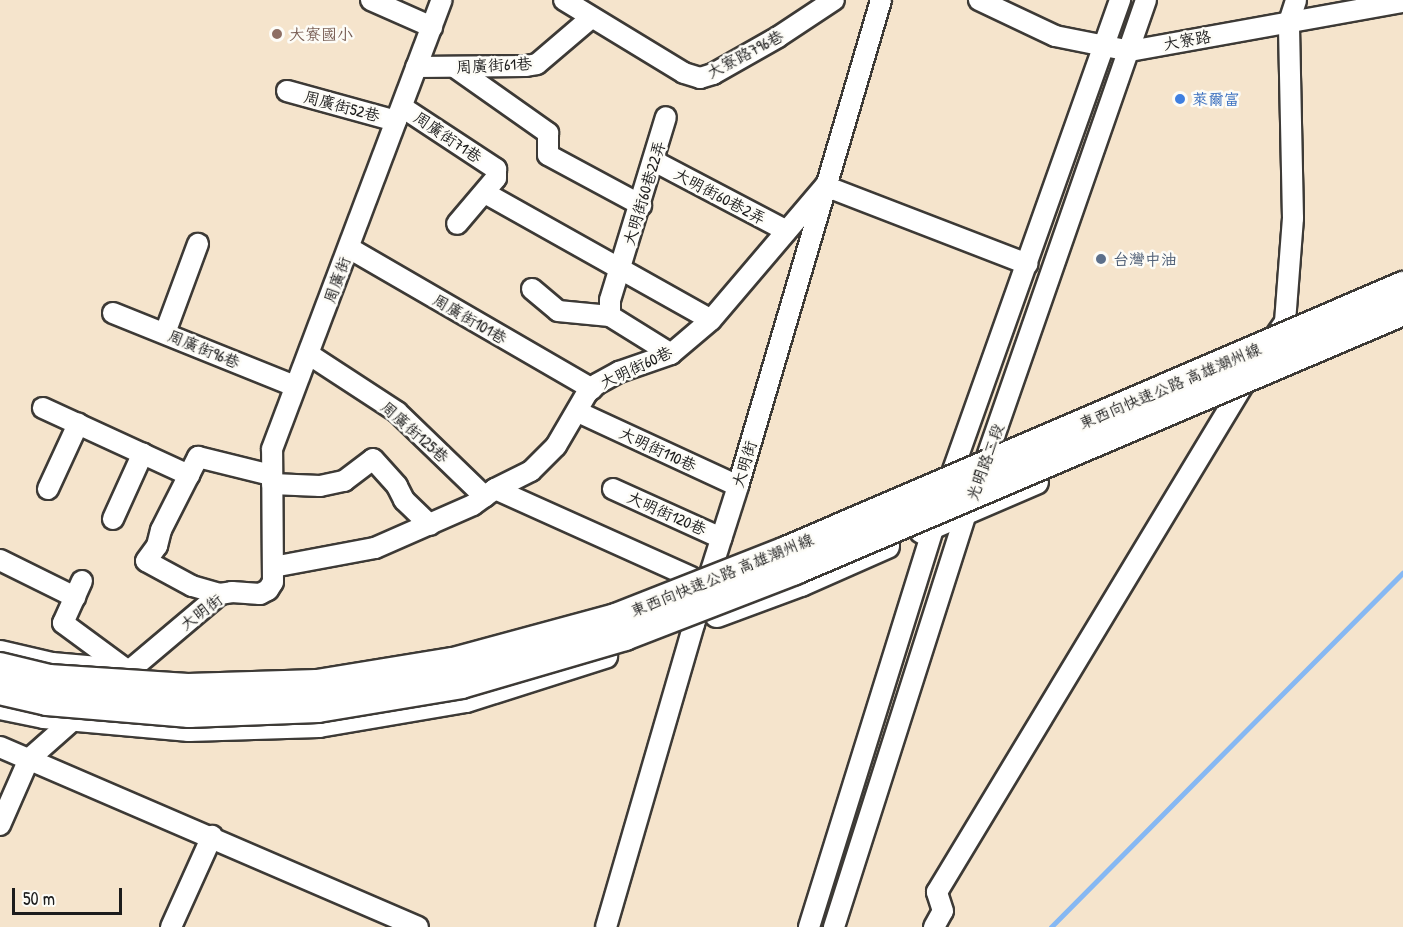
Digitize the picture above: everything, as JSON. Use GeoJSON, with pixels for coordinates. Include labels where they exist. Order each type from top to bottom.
{"type":"FeatureCollection","features":[{"type":"Feature","properties":{"kind":"highway","name":"東西向快速公路 高雄潮州線"},"geometry":{"type":"LineString","coordinates":[[0,667],[50,679],[188,688],[317,684],[453,662],[616,618],[786,551],[1403,286]]}},
{"type":"Feature","properties":{"kind":"highway","name":"東西向快速公路 高雄潮州線"},"geometry":{"type":"LineString","coordinates":[[0,690],[47,701],[189,713],[318,708],[460,684],[625,636],[795,570],[1403,311]]}},
{"type":"Feature","properties":{"kind":"main road"},"geometry":{"type":"LineString","coordinates":[[0,653],[52,665],[188,676],[316,674],[450,651],[611,606],[782,542],[1403,271]]}},
{"type":"Feature","properties":{"kind":"main road"},"geometry":{"type":"LineString","coordinates":[[0,707],[75,718],[189,729],[319,724],[466,700],[630,648],[801,584],[1236,394],[1403,324]]}},
{"type":"Feature","properties":{"kind":"street"},"geometry":{"type":"LineString","coordinates":[[371,0],[432,27]]}},
{"type":"Feature","properties":{"kind":"street","name":"周廣街"},"geometry":{"type":"LineString","coordinates":[[273,567],[272,449],[295,386],[310,355],[442,0]]}},
{"type":"Feature","properties":{"kind":"street"},"geometry":{"type":"LineString","coordinates":[[564,0],[591,18]]}},
{"type":"Feature","properties":{"kind":"street","name":"大寮路796巷"},"geometry":{"type":"LineString","coordinates":[[591,18],[684,73],[700,78],[713,74],[778,37],[834,0]]}},
{"type":"Feature","properties":{"kind":"street","name":"大明街"},"geometry":{"type":"LineString","coordinates":[[606,927],[694,624],[701,573],[721,537],[738,486],[881,0]]}},
{"type":"Feature","properties":{"kind":"street","name":"大寮路"},"geometry":{"type":"LineString","coordinates":[[979,0],[1055,36],[1130,51],[1403,2]]}},
{"type":"Feature","properties":{"kind":"street","name":"光明路二段"},"geometry":{"type":"LineString","coordinates":[[809,927],[954,466],[1120,0]]}},
{"type":"Feature","properties":{"kind":"street","name":"光明路二段"},"geometry":{"type":"LineString","coordinates":[[834,927],[966,513],[1146,0]]}},
{"type":"Feature","properties":{"kind":"street"},"geometry":{"type":"LineString","coordinates":[[934,927],[943,911],[937,892],[1236,394],[1285,322],[1293,218],[1289,22],[1296,0]]}},
{"type":"Feature","properties":{"kind":"street","name":"周廣街61巷"},"geometry":{"type":"LineString","coordinates":[[416,67],[456,68],[537,64],[591,18]]}},
{"type":"Feature","properties":{"kind":"street"},"geometry":{"type":"LineString","coordinates":[[456,68],[548,133],[548,155],[641,205]]}},
{"type":"Feature","properties":{"kind":"street","name":"周廣街52巷"},"geometry":{"type":"LineString","coordinates":[[287,92],[399,114]]}},
{"type":"Feature","properties":{"kind":"street","name":"周廣街71巷"},"geometry":{"type":"LineString","coordinates":[[399,114],[496,169],[496,178],[457,224]]}},
{"type":"Feature","properties":{"kind":"street","name":"大明街60巷22弄"},"geometry":{"type":"LineString","coordinates":[[610,316],[610,300],[641,205],[666,117]]}},
{"type":"Feature","properties":{"kind":"street","name":"大明街60巷2弄"},"geometry":{"type":"LineString","coordinates":[[654,161],[787,231]]}},
{"type":"Feature","properties":{"kind":"street"},"geometry":{"type":"LineString","coordinates":[[825,186],[1027,264]]}},
{"type":"Feature","properties":{"kind":"street","name":"大明街60巷"},"geometry":{"type":"LineString","coordinates":[[490,493],[531,471],[556,446],[592,389],[619,372],[671,354],[711,320],[825,186]]}},
{"type":"Feature","properties":{"kind":"street","name":"大明街60巷22弄"},"geometry":{"type":"LineString","coordinates":[[485,193],[711,320]]}},
{"type":"Feature","properties":{"kind":"street"},"geometry":{"type":"LineString","coordinates":[[1038,233],[1063,240]]}},
{"type":"Feature","properties":{"kind":"street"},"geometry":{"type":"LineString","coordinates":[[165,333],[198,244]]}},
{"type":"Feature","properties":{"kind":"street","name":"周廣街101巷"},"geometry":{"type":"LineString","coordinates":[[349,248],[592,389]]}},
{"type":"Feature","properties":{"kind":"street"},"geometry":{"type":"LineString","coordinates":[[532,290],[558,311],[610,316],[671,354]]}},
{"type":"Feature","properties":{"kind":"street","name":"周廣街96巷"},"geometry":{"type":"LineString","coordinates":[[113,313],[295,386]]}},
{"type":"Feature","properties":{"kind":"street","name":"周廣街125巷"},"geometry":{"type":"LineString","coordinates":[[310,355],[397,412],[490,493]]}},
{"type":"Feature","properties":{"kind":"street"},"geometry":{"type":"LineString","coordinates":[[43,408],[189,475]]}},
{"type":"Feature","properties":{"kind":"street","name":"大明街110巷"},"geometry":{"type":"LineString","coordinates":[[578,412],[738,486]]}},
{"type":"Feature","properties":{"kind":"street"},"geometry":{"type":"LineString","coordinates":[[48,489],[78,424]]}},
{"type":"Feature","properties":{"kind":"street"},"geometry":{"type":"LineString","coordinates":[[113,519],[143,453]]}},
{"type":"Feature","properties":{"kind":"street"},"geometry":{"type":"LineString","coordinates":[[220,594],[192,586],[147,561],[158,546],[161,530],[198,457],[272,480],[320,486],[344,481],[372,459],[397,486],[404,500],[430,525]]}},
{"type":"Feature","properties":{"kind":"street","name":"大明街120巷"},"geometry":{"type":"LineString","coordinates":[[613,489],[721,537]]}},
{"type":"Feature","properties":{"kind":"street"},"geometry":{"type":"LineString","coordinates":[[273,567],[375,548],[430,525],[490,493],[701,573]]}},
{"type":"Feature","properties":{"kind":"street"},"geometry":{"type":"LineString","coordinates":[[0,560],[79,589],[63,623],[128,671]]}},
{"type":"Feature","properties":{"kind":"street","name":"大明街"},"geometry":{"type":"LineString","coordinates":[[0,825],[29,759],[128,671],[220,594],[232,592],[261,594],[268,590],[273,582],[273,567]]}},
{"type":"Feature","properties":{"kind":"street"},"geometry":{"type":"LineString","coordinates":[[0,747],[213,836],[418,927]]}},
{"type":"Feature","properties":{"kind":"street"},"geometry":{"type":"LineString","coordinates":[[171,927],[213,836]]}},
{"type":"Feature","properties":{"kind":"waterway"},"geometry":{"type":"LineString","coordinates":[[1051,927],[1403,573]]}},
{"type":"Feature","properties":{"kind":"place","name":"大寮國小"},"geometry":{"type":"Point","coordinates":[277,34]}},
{"type":"Feature","properties":{"kind":"place","name":"萊爾富"},"geometry":{"type":"Point","coordinates":[1180,99]}},
{"type":"Feature","properties":{"kind":"place","name":"台灣中油"},"geometry":{"type":"Point","coordinates":[1101,259]}}]}
